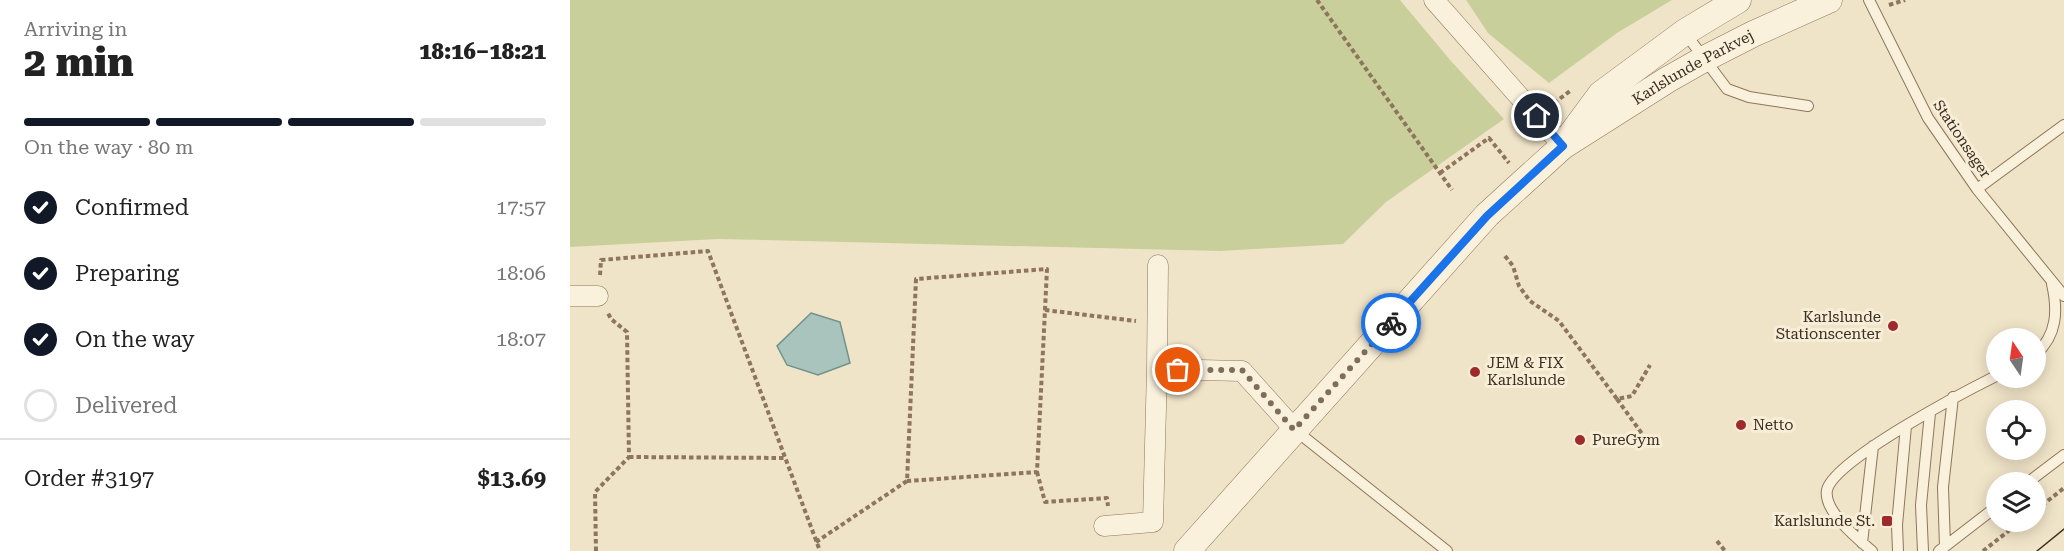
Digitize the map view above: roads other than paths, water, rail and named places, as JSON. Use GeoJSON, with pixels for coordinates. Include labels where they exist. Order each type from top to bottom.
{"type":"FeatureCollection","features":[{"type":"Feature","properties":{"kind":"street"},"geometry":{"type":"LineString","coordinates":[[1434,0],[1563,146]]}},
{"type":"Feature","properties":{"kind":"street","name":"Karlslunde Parkvej"},"geometry":{"type":"LineString","coordinates":[[1563,146],[1601,94],[1684,32],[1738,0]]}},
{"type":"Feature","properties":{"kind":"street","name":"Karlslunde Parkvej"},"geometry":{"type":"LineString","coordinates":[[1187,551],[1487,216],[1563,146],[1704,59],[1829,0]]}},
{"type":"Feature","properties":{"kind":"street"},"geometry":{"type":"LineString","coordinates":[[1107,525],[1152,522],[1158,265]]}},
{"type":"Feature","properties":{"kind":"street"},"geometry":{"type":"LineString","coordinates":[[570,296],[598,296]]}},
{"type":"Feature","properties":{"kind":"street"},"geometry":{"type":"LineString","coordinates":[[1157,369],[1242,370],[1294,430]]}},
{"type":"Feature","properties":{"kind":"lane","name":"Stationsager"},"geometry":{"type":"LineString","coordinates":[[1869,0],[1928,118],[1977,189],[2064,296]]}},
{"type":"Feature","properties":{"kind":"lane"},"geometry":{"type":"LineString","coordinates":[[1684,32],[1727,89],[1749,98],[1808,106]]}},
{"type":"Feature","properties":{"kind":"lane"},"geometry":{"type":"LineString","coordinates":[[1977,189],[2064,125]]}},
{"type":"Feature","properties":{"kind":"lane"},"geometry":{"type":"LineString","coordinates":[[2046,343],[2050,339],[2055,320],[2056,302],[2052,281]]}},
{"type":"Feature","properties":{"kind":"lane"},"geometry":{"type":"LineString","coordinates":[[1872,551],[1833,513],[1827,490],[1836,476],[1873,446],[1953,397],[1986,381]]}},
{"type":"Feature","properties":{"kind":"lane"},"geometry":{"type":"LineString","coordinates":[[1942,549],[1943,488],[1953,397]]}},
{"type":"Feature","properties":{"kind":"lane"},"geometry":{"type":"LineString","coordinates":[[1923,551],[1921,505],[1930,413]]}},
{"type":"Feature","properties":{"kind":"lane"},"geometry":{"type":"LineString","coordinates":[[1898,551],[1897,525],[1906,426]]}},
{"type":"Feature","properties":{"kind":"lane"},"geometry":{"type":"LineString","coordinates":[[1294,430],[1447,551]]}},
{"type":"Feature","properties":{"kind":"lane"},"geometry":{"type":"LineString","coordinates":[[1862,543],[1873,446]]}},
{"type":"Feature","properties":{"kind":"lane"},"geometry":{"type":"LineString","coordinates":[[2042,472],[2064,455]]}},
{"type":"Feature","properties":{"kind":"lane"},"geometry":{"type":"LineString","coordinates":[[1942,549],[1986,515]]}},
{"type":"Feature","properties":{"kind":"water"},"geometry":{"type":"Polygon","coordinates":[[[811,313],[840,322],[850,363],[818,375],[787,365],[777,346],[811,313]]]}},
{"type":"Feature","properties":{"kind":"tram line"},"geometry":{"type":"LineString","coordinates":[[2037,551],[2064,529]]}},
{"type":"Feature","properties":{"kind":"place","name":"Karlslunde Stationscenter"},"geometry":{"type":"Point","coordinates":[1893,326]}},
{"type":"Feature","properties":{"kind":"place","name":"JEM & FIX Karlslunde"},"geometry":{"type":"Point","coordinates":[1475,372]}},
{"type":"Feature","properties":{"kind":"place","name":"Netto"},"geometry":{"type":"Point","coordinates":[1741,425]}},
{"type":"Feature","properties":{"kind":"place","name":"PureGym"},"geometry":{"type":"Point","coordinates":[1580,440]}},
{"type":"Feature","properties":{"kind":"place","name":"Karlslunde St."},"geometry":{"type":"Point","coordinates":[1887,521]}}]}
